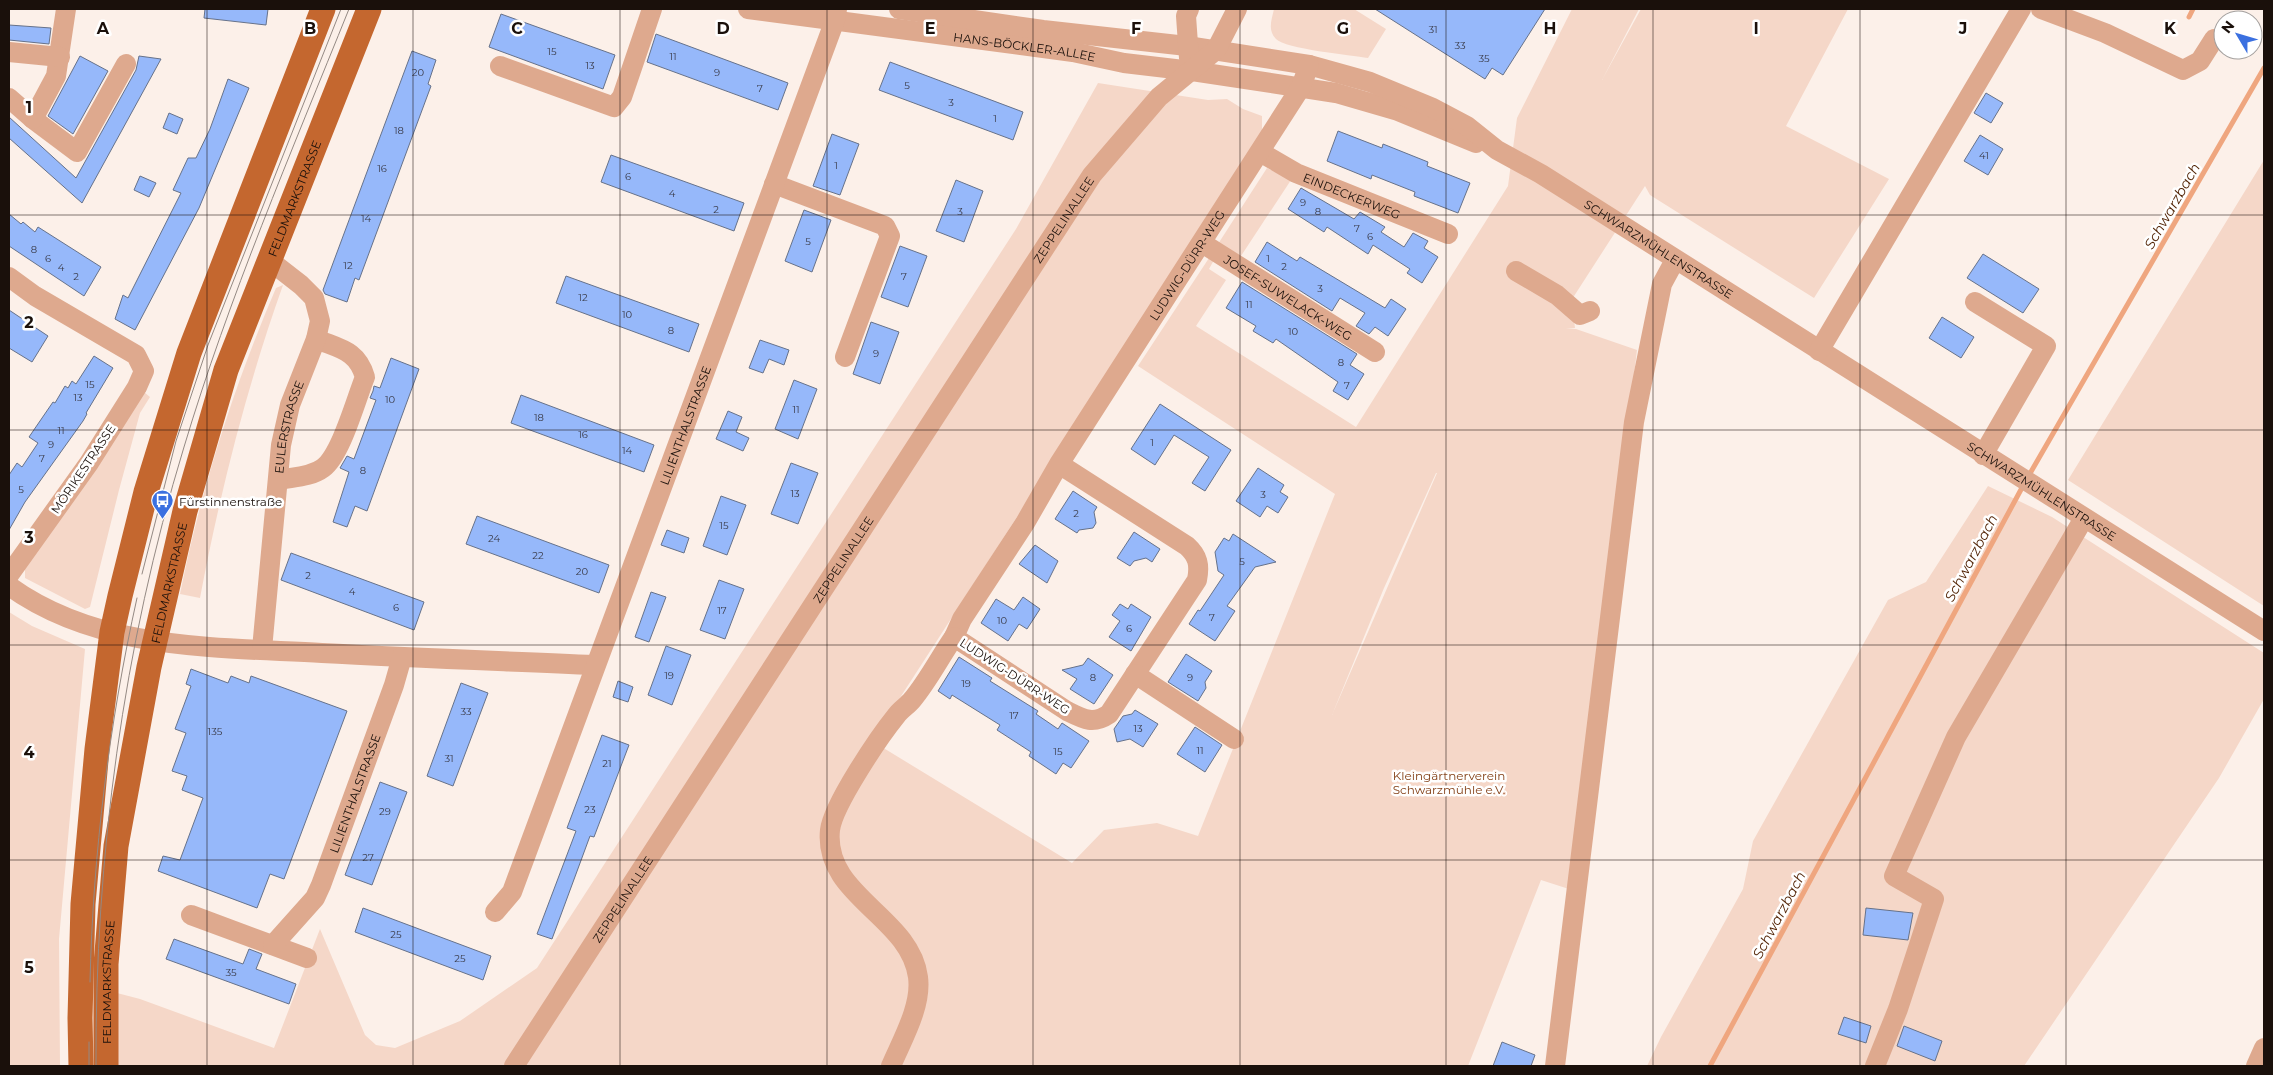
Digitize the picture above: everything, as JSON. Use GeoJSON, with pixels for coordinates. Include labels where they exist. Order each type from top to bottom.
{"type":"FeatureCollection","features":[{"type":"Feature","properties":{"kind":"main road","name":"FELDMARKSTRASSE"},"geometry":{"type":"LineString","coordinates":[[106,1066],[106,964],[111,886],[122,807],[155,641],[185,511],[226,370],[370,9]]}},
{"type":"Feature","properties":{"kind":"main road","name":"FELDMARKSTRASSE"},"geometry":{"type":"LineString","coordinates":[[81,1066],[80,1018],[83,904],[97,749],[112,632],[146,492],[189,353],[318,16]]}},
{"type":"Feature","properties":{"kind":"street"},"geometry":{"type":"LineString","coordinates":[[33,119],[56,76],[66,9]]}},
{"type":"Feature","properties":{"kind":"street"},"geometry":{"type":"LineString","coordinates":[[500,66],[614,106],[622,97],[627,86],[652,9]]}},
{"type":"Feature","properties":{"kind":"street","name":"HANS-BÖCKLER-ALLEE"},"geometry":{"type":"LineString","coordinates":[[748,9],[836,14],[1073,52],[1124,63],[1192,70],[1300,87]]}},
{"type":"Feature","properties":{"kind":"street","name":"HANS-BÖCKLER-ALLEE"},"geometry":{"type":"LineString","coordinates":[[899,9],[1043,30],[1187,46],[1309,65]]}},
{"type":"Feature","properties":{"kind":"street"},"geometry":{"type":"LineString","coordinates":[[1190,9],[1186,16],[1187,46],[1192,70]]}},
{"type":"Feature","properties":{"kind":"street","name":"ZEPPELINALLEE"},"geometry":{"type":"LineString","coordinates":[[514,1066],[1092,175],[1160,97],[1216,50],[1237,9]]}},
{"type":"Feature","properties":{"kind":"street"},"geometry":{"type":"LineString","coordinates":[[1819,351],[2021,9]]}},
{"type":"Feature","properties":{"kind":"street"},"geometry":{"type":"LineString","coordinates":[[2040,9],[2105,33],[2182,70],[2200,61],[2213,41]]}},
{"type":"Feature","properties":{"kind":"street","name":"LILIENTHALSTRASSE"},"geometry":{"type":"LineString","coordinates":[[496,912],[512,892],[836,14]]}},
{"type":"Feature","properties":{"kind":"street"},"geometry":{"type":"LineString","coordinates":[[9,52],[60,57]]}},
{"type":"Feature","properties":{"kind":"street"},"geometry":{"type":"LineString","coordinates":[[9,98],[33,119],[77,152],[126,64]]}},
{"type":"Feature","properties":{"kind":"street","name":"SCHWARZMÜHLENSTRASSE"},"geometry":{"type":"LineString","coordinates":[[1309,65],[1370,82],[1434,108],[1466,126],[1498,150],[1541,174],[2264,632]]}},
{"type":"Feature","properties":{"kind":"street","name":"LUDWIG-DÜRR-WEG"},"geometry":{"type":"LineString","coordinates":[[1059,464],[1187,546],[1194,552],[1198,560],[1197,580],[1109,714],[1097,720],[1084,720],[954,637],[962,619],[1025,523],[1059,464],[1260,152],[1300,87],[1309,65]]}},
{"type":"Feature","properties":{"kind":"street","name":"SCHWARZMÜHLENSTRASSE"},"geometry":{"type":"LineString","coordinates":[[1300,87],[1369,101],[1398,111],[1458,137],[1498,150]]}},
{"type":"Feature","properties":{"kind":"street","name":"EINDECKERWEG"},"geometry":{"type":"LineString","coordinates":[[1260,152],[1296,174],[1448,234]]}},
{"type":"Feature","properties":{"kind":"street"},"geometry":{"type":"LineString","coordinates":[[774,184],[885,226],[890,236],[844,357]]}},
{"type":"Feature","properties":{"kind":"street","name":"JOSEF-SUWELACK-WEG"},"geometry":{"type":"LineString","coordinates":[[1202,242],[1375,352]]}},
{"type":"Feature","properties":{"kind":"street","name":"EULERSTRASSE"},"geometry":{"type":"LineString","coordinates":[[262,649],[281,444],[290,405],[316,339],[320,321],[314,298],[301,285],[269,260]]}},
{"type":"Feature","properties":{"kind":"street"},"geometry":{"type":"LineString","coordinates":[[1555,1066],[1634,422],[1662,284],[1675,260]]}},
{"type":"Feature","properties":{"kind":"street"},"geometry":{"type":"LineString","coordinates":[[1516,272],[1557,295],[1580,315],[1590,311]]}},
{"type":"Feature","properties":{"kind":"street","name":"MÖRIKESTRASSE"},"geometry":{"type":"LineString","coordinates":[[9,277],[35,296],[136,355],[144,371],[137,387],[89,463],[9,575]]}},
{"type":"Feature","properties":{"kind":"street"},"geometry":{"type":"LineString","coordinates":[[1975,302],[2046,346],[1983,455]]}},
{"type":"Feature","properties":{"kind":"street"},"geometry":{"type":"LineString","coordinates":[[278,480],[306,475],[322,469],[333,459],[365,377],[362,366],[356,356],[316,339]]}},
{"type":"Feature","properties":{"kind":"street"},"geometry":{"type":"LineString","coordinates":[[1874,1066],[1898,1009],[1934,899],[1894,876],[1956,736],[2084,518]]}},
{"type":"Feature","properties":{"kind":"street"},"geometry":{"type":"LineString","coordinates":[[9,586],[31,602],[112,632],[183,646],[595,665]]}},
{"type":"Feature","properties":{"kind":"street"},"geometry":{"type":"LineString","coordinates":[[891,1066],[916,1000],[918,977],[912,955],[900,937],[835,868],[831,856],[830,829],[840,803],[857,774],[896,715],[912,700],[954,637]]}},
{"type":"Feature","properties":{"kind":"street","name":"LILIENTHALSTRASSE"},"geometry":{"type":"LineString","coordinates":[[274,945],[315,898],[321,885],[394,685],[402,657]]}},
{"type":"Feature","properties":{"kind":"street"},"geometry":{"type":"LineString","coordinates":[[1135,674],[1234,739]]}},
{"type":"Feature","properties":{"kind":"street"},"geometry":{"type":"LineString","coordinates":[[191,915],[307,958]]}},
{"type":"Feature","properties":{"kind":"street"},"geometry":{"type":"LineString","coordinates":[[2256,1066],[2264,1048]]}},
{"type":"Feature","properties":{"kind":"green space"},"geometry":{"type":"Polygon","coordinates":[[[1274,9],[1354,9],[1386,29],[1368,58],[1305,49],[1282,43],[1273,36],[1271,24],[1274,9]]]}},
{"type":"Feature","properties":{"kind":"green space","name":"Kleingärtnerverein Schwarzmühle e.V."},"geometry":{"type":"Polygon","coordinates":[[[1572,9],[1639,9],[1602,80],[1641,9],[1848,9],[1786,126],[1889,179],[1814,298],[1650,195],[1645,186],[1567,307],[1573,311],[1575,328],[1566,329],[1576,329],[1637,350],[1572,890],[1541,880],[1468,1066],[116,1066],[117,993],[140,999],[274,1048],[320,929],[365,1035],[376,1045],[395,1048],[460,1021],[537,968],[1016,229],[1098,83],[1208,100],[1227,99],[1243,109],[1262,116],[1262,133],[1256,147],[872,741],[1072,863],[1104,830],[1157,823],[1198,836],[1335,494],[1138,366],[1209,258],[1214,260],[1209,269],[1226,280],[1196,326],[1356,427],[1508,186],[1517,118],[1572,9]],[[1437,473],[1384,588],[1332,715],[1437,473]]]}},
{"type":"Feature","properties":{"kind":"green space"},"geometry":{"type":"Polygon","coordinates":[[[2264,160],[2264,606],[2068,480],[2264,160]]]}},
{"type":"Feature","properties":{"kind":"green space"},"geometry":{"type":"Polygon","coordinates":[[[1267,168],[1291,180],[1239,259],[1218,244],[1267,168]]]}},
{"type":"Feature","properties":{"kind":"green space"},"geometry":{"type":"Polygon","coordinates":[[[283,285],[235,440],[200,598],[180,594],[198,516],[220,438],[246,362],[276,288],[283,285]]]}},
{"type":"Feature","properties":{"kind":"green space"},"geometry":{"type":"Polygon","coordinates":[[[144,392],[150,397],[140,413],[90,607],[85,609],[25,578],[25,569],[144,392]]]}},
{"type":"Feature","properties":{"kind":"green space"},"geometry":{"type":"Polygon","coordinates":[[[1988,486],[2052,517],[2264,653],[2264,699],[2219,778],[2024,1066],[1647,1066],[1661,1037],[1743,889],[1753,841],[1888,600],[1926,582],[1988,486]]]}},
{"type":"Feature","properties":{"kind":"green space"},"geometry":{"type":"Polygon","coordinates":[[[9,612],[32,626],[85,649],[59,939],[60,1066],[9,1066],[9,612]]]}},
{"type":"Feature","properties":{"kind":"building"},"geometry":{"type":"Polygon","coordinates":[[[205,9],[268,9],[266,25],[204,18],[205,9]]]}},
{"type":"Feature","properties":{"kind":"building"},"geometry":{"type":"Polygon","coordinates":[[[1375,9],[1545,9],[1503,75],[1492,68],[1485,79],[1375,9]]]}},
{"type":"Feature","properties":{"kind":"building"},"geometry":{"type":"Polygon","coordinates":[[[501,14],[615,55],[603,89],[489,47],[501,14]]]}},
{"type":"Feature","properties":{"kind":"building"},"geometry":{"type":"Polygon","coordinates":[[[9,25],[51,28],[49,44],[9,40],[9,25]]]}},
{"type":"Feature","properties":{"kind":"building"},"geometry":{"type":"Polygon","coordinates":[[[656,34],[788,83],[778,110],[647,62],[656,34]]]}},
{"type":"Feature","properties":{"kind":"building"},"geometry":{"type":"Polygon","coordinates":[[[412,51],[436,60],[428,84],[431,86],[359,280],[355,278],[347,302],[325,294],[323,290],[412,51]]]}},
{"type":"Feature","properties":{"kind":"building"},"geometry":{"type":"Polygon","coordinates":[[[80,56],[108,71],[73,134],[48,116],[80,56]]]}},
{"type":"Feature","properties":{"kind":"building"},"geometry":{"type":"Polygon","coordinates":[[[139,56],[161,59],[82,203],[9,138],[9,117],[76,178],[136,70],[139,56]]]}},
{"type":"Feature","properties":{"kind":"building"},"geometry":{"type":"Polygon","coordinates":[[[890,62],[1023,112],[1013,140],[879,90],[890,62]]]}},
{"type":"Feature","properties":{"kind":"building"},"geometry":{"type":"Polygon","coordinates":[[[228,79],[249,88],[199,208],[135,330],[115,319],[123,295],[128,298],[181,193],[173,190],[188,158],[196,158],[210,129],[228,79]]]}},
{"type":"Feature","properties":{"kind":"building"},"geometry":{"type":"Polygon","coordinates":[[[1986,93],[2003,103],[1991,123],[1974,113],[1986,93]]]}},
{"type":"Feature","properties":{"kind":"building"},"geometry":{"type":"Polygon","coordinates":[[[169,113],[183,119],[177,134],[163,128],[169,113]]]}},
{"type":"Feature","properties":{"kind":"building"},"geometry":{"type":"Polygon","coordinates":[[[1338,131],[1382,148],[1383,144],[1428,162],[1427,166],[1470,183],[1458,213],[1414,196],[1415,192],[1372,175],[1371,179],[1327,161],[1338,131]]]}},
{"type":"Feature","properties":{"kind":"building"},"geometry":{"type":"Polygon","coordinates":[[[832,134],[859,144],[840,195],[813,186],[832,134]]]}},
{"type":"Feature","properties":{"kind":"building"},"geometry":{"type":"Polygon","coordinates":[[[1980,135],[2003,149],[1988,175],[1964,161],[1980,135]]]}},
{"type":"Feature","properties":{"kind":"building"},"geometry":{"type":"Polygon","coordinates":[[[611,155],[744,203],[734,231],[601,182],[611,155]]]}},
{"type":"Feature","properties":{"kind":"building"},"geometry":{"type":"Polygon","coordinates":[[[140,176],[156,183],[149,197],[134,190],[140,176]]]}},
{"type":"Feature","properties":{"kind":"building"},"geometry":{"type":"Polygon","coordinates":[[[956,180],[983,191],[964,242],[936,231],[956,180]]]}},
{"type":"Feature","properties":{"kind":"building"},"geometry":{"type":"Polygon","coordinates":[[[1301,188],[1354,219],[1360,212],[1385,227],[1381,232],[1404,247],[1413,233],[1428,241],[1424,248],[1438,257],[1422,283],[1407,273],[1410,269],[1373,245],[1368,254],[1327,227],[1324,232],[1288,209],[1301,188]]]}},
{"type":"Feature","properties":{"kind":"building"},"geometry":{"type":"Polygon","coordinates":[[[804,210],[831,220],[812,272],[785,261],[804,210]]]}},
{"type":"Feature","properties":{"kind":"building"},"geometry":{"type":"Polygon","coordinates":[[[9,214],[35,232],[38,227],[101,267],[84,296],[9,246],[9,214]]]}},
{"type":"Feature","properties":{"kind":"building"},"geometry":{"type":"Polygon","coordinates":[[[1267,242],[1297,261],[1300,257],[1385,308],[1391,299],[1406,309],[1388,336],[1375,327],[1369,334],[1356,326],[1365,313],[1340,298],[1332,311],[1255,262],[1267,242]]]}},
{"type":"Feature","properties":{"kind":"building"},"geometry":{"type":"Polygon","coordinates":[[[900,246],[927,256],[908,307],[881,297],[900,246]]]}},
{"type":"Feature","properties":{"kind":"building"},"geometry":{"type":"Polygon","coordinates":[[[1983,254],[2039,289],[2023,313],[1967,278],[1983,254]]]}},
{"type":"Feature","properties":{"kind":"building"},"geometry":{"type":"Polygon","coordinates":[[[566,276],[699,324],[689,352],[556,303],[566,276]]]}},
{"type":"Feature","properties":{"kind":"building"},"geometry":{"type":"Polygon","coordinates":[[[1242,282],[1357,354],[1350,365],[1364,374],[1348,400],[1333,391],[1338,382],[1276,339],[1273,343],[1253,331],[1256,326],[1226,308],[1242,282]]]}},
{"type":"Feature","properties":{"kind":"building"},"geometry":{"type":"Polygon","coordinates":[[[9,310],[48,336],[32,362],[9,348],[9,310]]]}},
{"type":"Feature","properties":{"kind":"building"},"geometry":{"type":"Polygon","coordinates":[[[1942,317],[1974,337],[1961,358],[1929,338],[1942,317]]]}},
{"type":"Feature","properties":{"kind":"building"},"geometry":{"type":"Polygon","coordinates":[[[871,322],[899,332],[880,384],[853,374],[871,322]]]}},
{"type":"Feature","properties":{"kind":"building"},"geometry":{"type":"Polygon","coordinates":[[[760,340],[789,350],[784,365],[769,359],[763,373],[749,368],[760,340]]]}},
{"type":"Feature","properties":{"kind":"building"},"geometry":{"type":"Polygon","coordinates":[[[94,356],[113,368],[83,421],[25,502],[9,530],[9,475],[17,463],[22,467],[38,443],[29,437],[53,402],[55,403],[65,386],[68,388],[72,381],[76,384],[94,356]]]}},
{"type":"Feature","properties":{"kind":"building"},"geometry":{"type":"Polygon","coordinates":[[[391,358],[419,369],[367,511],[355,506],[347,527],[333,522],[349,472],[340,468],[347,456],[354,459],[376,400],[370,398],[374,386],[380,388],[391,358]]]}},
{"type":"Feature","properties":{"kind":"building"},"geometry":{"type":"Polygon","coordinates":[[[794,380],[817,389],[798,439],[775,429],[794,380]]]}},
{"type":"Feature","properties":{"kind":"building"},"geometry":{"type":"Polygon","coordinates":[[[521,395],[654,445],[644,472],[511,423],[521,395]]]}},
{"type":"Feature","properties":{"kind":"building"},"geometry":{"type":"Polygon","coordinates":[[[1160,404],[1231,450],[1205,491],[1192,483],[1209,457],[1174,435],[1155,465],[1131,449],[1160,404]]]}},
{"type":"Feature","properties":{"kind":"building"},"geometry":{"type":"Polygon","coordinates":[[[728,411],[742,417],[736,432],[749,438],[743,451],[716,439],[728,411]]]}},
{"type":"Feature","properties":{"kind":"building"},"geometry":{"type":"Polygon","coordinates":[[[791,463],[818,473],[798,524],[771,514],[791,463]]]}},
{"type":"Feature","properties":{"kind":"building"},"geometry":{"type":"Polygon","coordinates":[[[1258,468],[1284,485],[1280,492],[1288,497],[1278,513],[1267,506],[1260,517],[1236,501],[1258,468]]]}},
{"type":"Feature","properties":{"kind":"building"},"geometry":{"type":"Polygon","coordinates":[[[1073,491],[1097,507],[1094,512],[1096,523],[1093,528],[1079,530],[1077,533],[1055,519],[1073,491]]]}},
{"type":"Feature","properties":{"kind":"building"},"geometry":{"type":"Polygon","coordinates":[[[721,496],[746,505],[727,555],[703,546],[721,496]]]}},
{"type":"Feature","properties":{"kind":"building"},"geometry":{"type":"Polygon","coordinates":[[[477,516],[609,565],[599,593],[466,544],[477,516]]]}},
{"type":"Feature","properties":{"kind":"building"},"geometry":{"type":"Polygon","coordinates":[[[667,530],[689,538],[684,553],[661,545],[667,530]]]}},
{"type":"Feature","properties":{"kind":"building"},"geometry":{"type":"Polygon","coordinates":[[[1134,532],[1160,549],[1152,562],[1146,558],[1134,561],[1130,566],[1117,558],[1134,532]]]}},
{"type":"Feature","properties":{"kind":"building"},"geometry":{"type":"Polygon","coordinates":[[[1233,534],[1276,562],[1255,567],[1227,606],[1235,611],[1215,641],[1189,624],[1224,575],[1218,571],[1215,552],[1224,538],[1229,541],[1233,534]]]}},
{"type":"Feature","properties":{"kind":"building"},"geometry":{"type":"Polygon","coordinates":[[[1035,545],[1058,561],[1047,583],[1019,564],[1035,545]]]}},
{"type":"Feature","properties":{"kind":"building"},"geometry":{"type":"Polygon","coordinates":[[[291,553],[424,602],[414,630],[281,580],[291,553]]]}},
{"type":"Feature","properties":{"kind":"building"},"geometry":{"type":"Polygon","coordinates":[[[719,580],[744,589],[725,639],[700,630],[719,580]]]}},
{"type":"Feature","properties":{"kind":"building"},"geometry":{"type":"Polygon","coordinates":[[[651,592],[666,597],[649,642],[635,637],[651,592]]]}},
{"type":"Feature","properties":{"kind":"building"},"geometry":{"type":"Polygon","coordinates":[[[1023,597],[1040,609],[1027,629],[1019,624],[1008,641],[981,623],[996,599],[1014,610],[1023,597]]]}},
{"type":"Feature","properties":{"kind":"building"},"geometry":{"type":"Polygon","coordinates":[[[1120,604],[1128,609],[1131,604],[1151,617],[1131,651],[1109,637],[1120,621],[1112,615],[1120,604]]]}},
{"type":"Feature","properties":{"kind":"building"},"geometry":{"type":"Polygon","coordinates":[[[666,646],[691,655],[672,705],[648,695],[666,646]]]}},
{"type":"Feature","properties":{"kind":"building"},"geometry":{"type":"Polygon","coordinates":[[[1186,654],[1212,671],[1205,682],[1206,688],[1198,701],[1168,682],[1186,654]]]}},
{"type":"Feature","properties":{"kind":"building"},"geometry":{"type":"Polygon","coordinates":[[[959,657],[992,678],[990,681],[1038,711],[1036,714],[1058,729],[1062,723],[1089,741],[1071,768],[1063,763],[1056,774],[1029,756],[1031,752],[997,730],[1000,725],[952,695],[950,699],[938,691],[959,657]]]}},
{"type":"Feature","properties":{"kind":"building"},"geometry":{"type":"Polygon","coordinates":[[[1088,658],[1113,675],[1094,704],[1070,689],[1077,679],[1062,670],[1083,665],[1088,658]]]}},
{"type":"Feature","properties":{"kind":"building"},"geometry":{"type":"Polygon","coordinates":[[[191,669],[228,683],[231,676],[249,683],[251,676],[347,711],[284,879],[270,874],[257,908],[158,871],[163,856],[180,860],[203,798],[182,790],[187,776],[172,771],[186,733],[175,729],[191,686],[186,684],[191,669]]]}},
{"type":"Feature","properties":{"kind":"building"},"geometry":{"type":"Polygon","coordinates":[[[618,681],[633,687],[628,702],[613,697],[618,681]]]}},
{"type":"Feature","properties":{"kind":"building"},"geometry":{"type":"Polygon","coordinates":[[[461,683],[488,693],[453,786],[427,776],[461,683]]]}},
{"type":"Feature","properties":{"kind":"building"},"geometry":{"type":"Polygon","coordinates":[[[1135,710],[1158,724],[1143,747],[1130,739],[1117,742],[1114,729],[1123,716],[1132,714],[1135,710]]]}},
{"type":"Feature","properties":{"kind":"building"},"geometry":{"type":"Polygon","coordinates":[[[1195,727],[1222,745],[1205,772],[1177,754],[1195,727]]]}},
{"type":"Feature","properties":{"kind":"building"},"geometry":{"type":"Polygon","coordinates":[[[602,735],[629,745],[594,837],[590,836],[552,939],[537,934],[576,831],[567,828],[602,735]]]}},
{"type":"Feature","properties":{"kind":"building"},"geometry":{"type":"Polygon","coordinates":[[[380,782],[407,792],[372,885],[345,875],[380,782]]]}},
{"type":"Feature","properties":{"kind":"building"},"geometry":{"type":"Polygon","coordinates":[[[363,908],[491,956],[483,980],[355,932],[363,908]]]}},
{"type":"Feature","properties":{"kind":"building"},"geometry":{"type":"Polygon","coordinates":[[[1866,908],[1913,913],[1908,940],[1863,935],[1866,908]]]}},
{"type":"Feature","properties":{"kind":"building"},"geometry":{"type":"Polygon","coordinates":[[[174,939],[243,964],[249,949],[262,954],[256,969],[296,984],[289,1004],[166,959],[174,939]]]}},
{"type":"Feature","properties":{"kind":"building"},"geometry":{"type":"Polygon","coordinates":[[[1844,1017],[1871,1026],[1866,1043],[1838,1034],[1844,1017]]]}},
{"type":"Feature","properties":{"kind":"building"},"geometry":{"type":"Polygon","coordinates":[[[1904,1026],[1942,1041],[1935,1061],[1897,1046],[1904,1026]]]}},
{"type":"Feature","properties":{"kind":"building"},"geometry":{"type":"Polygon","coordinates":[[[1502,1042],[1535,1055],[1531,1066],[1493,1066],[1502,1042]]]}},
{"type":"Feature","properties":{"kind":"waterway"},"geometry":{"type":"LineString","coordinates":[[2189,17],[2193,9]]}},
{"type":"Feature","properties":{"kind":"waterway","name":"Schwarzbach"},"geometry":{"type":"LineString","coordinates":[[2028,477],[2264,68]]}},
{"type":"Feature","properties":{"kind":"waterway","name":"Schwarzbach"},"geometry":{"type":"LineString","coordinates":[[1710,1066],[2024,484]]}},
{"type":"Feature","properties":{"kind":"tram line"},"geometry":{"type":"LineString","coordinates":[[142,574],[176,441],[208,345],[341,9]]}},
{"type":"Feature","properties":{"kind":"tram line"},"geometry":{"type":"LineString","coordinates":[[96,1066],[97,988],[107,831],[129,676],[144,599],[184,447],[221,336],[262,226],[349,9]]}},
{"type":"Feature","properties":{"kind":"tram line"},"geometry":{"type":"LineString","coordinates":[[90,982],[95,886],[104,789],[118,693],[137,598]]}},
{"type":"Feature","properties":{"kind":"tram line"},"geometry":{"type":"LineString","coordinates":[[89,1042],[89,1066]]}},
{"type":"Feature","properties":{"kind":"place","name":"Fürstinnenstraße"},"geometry":{"type":"Point","coordinates":[163,520]}}]}
